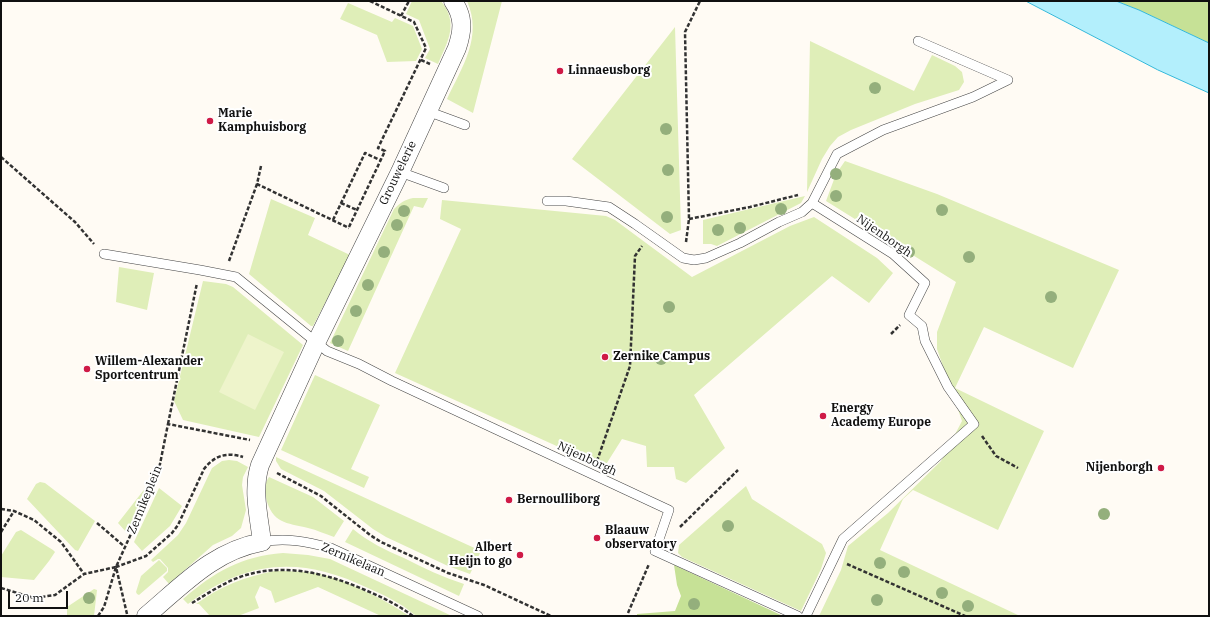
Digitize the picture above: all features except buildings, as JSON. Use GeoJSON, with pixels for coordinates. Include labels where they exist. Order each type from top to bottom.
{"type":"FeatureCollection","features":[{"type":"Feature","properties":{"kind":"street","name":"Grouwelerie"},"geometry":{"type":"LineString","coordinates":[[316,343],[400,172],[427,111],[455,54],[461,38],[462,20],[460,12],[453,1]]}},
{"type":"Feature","properties":{"kind":"street"},"geometry":{"type":"LineString","coordinates":[[262,542],[256,491],[257,475],[260,465],[316,343]]}},
{"type":"Feature","properties":{"kind":"street","name":"Zernikelaan"},"geometry":{"type":"LineString","coordinates":[[146,616],[213,561],[230,551],[262,542]]}},
{"type":"Feature","properties":{"kind":"lane"},"geometry":{"type":"LineString","coordinates":[[548,202],[566,201],[609,207],[683,258],[694,260],[706,258],[802,212],[812,203],[837,154],[883,130],[973,97],[1008,80],[918,41]]}},
{"type":"Feature","properties":{"kind":"lane"},"geometry":{"type":"LineString","coordinates":[[427,111],[465,125]]}},
{"type":"Feature","properties":{"kind":"lane"},"geometry":{"type":"LineString","coordinates":[[400,172],[444,188]]}},
{"type":"Feature","properties":{"kind":"lane","name":"Nijenborgh"},"geometry":{"type":"LineString","coordinates":[[812,203],[892,254],[925,283],[909,315],[922,326],[925,341],[948,387],[974,424]]}},
{"type":"Feature","properties":{"kind":"lane","name":"Nijenborgh"},"geometry":{"type":"LineString","coordinates":[[104,254],[236,277],[326,351],[359,364],[392,381],[669,510],[655,551],[798,616]]}},
{"type":"Feature","properties":{"kind":"lane"},"geometry":{"type":"LineString","coordinates":[[806,616],[843,540],[974,424]]}},
{"type":"Feature","properties":{"kind":"lane","name":"Zernikelaan"},"geometry":{"type":"LineString","coordinates":[[262,542],[290,540],[331,548],[478,616]]}},
{"type":"Feature","properties":{"kind":"path"},"geometry":{"type":"LineString","coordinates":[[349,227],[385,151],[378,148],[426,48],[414,22],[370,1]]}},
{"type":"Feature","properties":{"kind":"path"},"geometry":{"type":"LineString","coordinates":[[401,16],[408,1]]}},
{"type":"Feature","properties":{"kind":"path"},"geometry":{"type":"LineString","coordinates":[[683,258],[690,219],[685,32],[700,1]]}},
{"type":"Feature","properties":{"kind":"path"},"geometry":{"type":"LineString","coordinates":[[333,220],[365,153],[380,160]]}},
{"type":"Feature","properties":{"kind":"path"},"geometry":{"type":"LineString","coordinates":[[1,157],[75,222],[104,254]]}},
{"type":"Feature","properties":{"kind":"path"},"geometry":{"type":"LineString","coordinates":[[225,275],[257,184],[261,166]]}},
{"type":"Feature","properties":{"kind":"path"},"geometry":{"type":"LineString","coordinates":[[257,184],[368,237]]}},
{"type":"Feature","properties":{"kind":"path"},"geometry":{"type":"LineString","coordinates":[[690,219],[804,194],[812,203]]}},
{"type":"Feature","properties":{"kind":"path"},"geometry":{"type":"LineString","coordinates":[[341,203],[357,210]]}},
{"type":"Feature","properties":{"kind":"path"},"geometry":{"type":"LineString","coordinates":[[592,475],[630,366],[635,256],[650,235]]}},
{"type":"Feature","properties":{"kind":"path","name":"Zernikeplein"},"geometry":{"type":"LineString","coordinates":[[98,616],[104,607],[116,567],[158,474],[200,270]]}},
{"type":"Feature","properties":{"kind":"path"},"geometry":{"type":"LineString","coordinates":[[168,424],[252,440]]}},
{"type":"Feature","properties":{"kind":"path"},"geometry":{"type":"LineString","coordinates":[[974,424],[996,456],[1018,468]]}},
{"type":"Feature","properties":{"kind":"path"},"geometry":{"type":"LineString","coordinates":[[1,588],[34,598],[55,595],[84,574],[116,567],[146,556],[172,533],[178,525],[204,469],[210,462],[226,454],[236,454],[321,496],[381,542],[448,573],[484,585],[551,616]]}},
{"type":"Feature","properties":{"kind":"path"},"geometry":{"type":"LineString","coordinates":[[1,510],[14,510],[34,520],[60,542],[84,574]]}},
{"type":"Feature","properties":{"kind":"path"},"geometry":{"type":"LineString","coordinates":[[1,532],[14,510]]}},
{"type":"Feature","properties":{"kind":"path"},"geometry":{"type":"LineString","coordinates":[[97,523],[125,547]]}},
{"type":"Feature","properties":{"kind":"path"},"geometry":{"type":"LineString","coordinates":[[834,558],[965,616]]}},
{"type":"Feature","properties":{"kind":"path"},"geometry":{"type":"LineString","coordinates":[[116,567],[127,616]]}},
{"type":"Feature","properties":{"kind":"path"},"geometry":{"type":"LineString","coordinates":[[189,605],[240,577],[262,571],[290,569],[323,574],[347,582],[383,598],[413,616]]}},
{"type":"Feature","properties":{"kind":"green space"},"geometry":{"type":"Polygon","coordinates":[[[412,1],[441,1],[450,17],[451,25],[448,40],[438,64],[425,58],[430,49],[419,20],[406,14],[412,1]]]}},
{"type":"Feature","properties":{"kind":"green space"},"geometry":{"type":"Polygon","coordinates":[[[467,1],[502,1],[473,113],[447,99],[469,52],[472,39],[473,27],[467,1]]]}},
{"type":"Feature","properties":{"kind":"green space"},"geometry":{"type":"Polygon","coordinates":[[[1116,1],[1209,1],[1209,43],[1139,10],[1116,1]]]}},
{"type":"Feature","properties":{"kind":"green space"},"geometry":{"type":"Polygon","coordinates":[[[348,3],[392,22],[395,18],[413,26],[422,49],[416,61],[387,62],[377,35],[340,19],[348,3]]]}},
{"type":"Feature","properties":{"kind":"green space"},"geometry":{"type":"Polygon","coordinates":[[[675,27],[681,230],[670,234],[572,159],[675,27]]]}},
{"type":"Feature","properties":{"kind":"green space"},"geometry":{"type":"Polygon","coordinates":[[[810,41],[914,91],[932,55],[955,66],[962,72],[964,82],[959,90],[915,104],[851,130],[838,137],[822,159],[807,192],[810,41]]]}},
{"type":"Feature","properties":{"kind":"green space"},"geometry":{"type":"Polygon","coordinates":[[[845,161],[937,194],[1119,270],[1073,368],[984,327],[955,388],[1044,431],[998,530],[913,490],[903,499],[880,550],[1020,616],[819,616],[841,570],[848,546],[888,513],[941,461],[962,421],[937,349],[937,332],[956,282],[826,201],[836,174],[845,161]]]}},
{"type":"Feature","properties":{"kind":"green space"},"geometry":{"type":"Polygon","coordinates":[[[805,196],[801,203],[717,246],[703,244],[703,220],[805,196]]]}},
{"type":"Feature","properties":{"kind":"green space"},"geometry":{"type":"Polygon","coordinates":[[[413,198],[428,198],[423,208],[414,206],[348,351],[330,343],[394,209],[402,202],[413,198]]]}},
{"type":"Feature","properties":{"kind":"green space"},"geometry":{"type":"Polygon","coordinates":[[[271,199],[315,218],[308,235],[350,255],[313,326],[311,326],[249,274],[271,199]]]}},
{"type":"Feature","properties":{"kind":"green space"},"geometry":{"type":"Polygon","coordinates":[[[442,200],[606,216],[615,220],[692,277],[790,226],[814,217],[877,258],[893,273],[869,303],[832,276],[694,395],[725,448],[686,483],[676,479],[674,467],[647,467],[646,446],[622,439],[605,466],[592,462],[395,373],[461,229],[440,219],[442,200]]]}},
{"type":"Feature","properties":{"kind":"green space"},"geometry":{"type":"Polygon","coordinates":[[[119,267],[154,273],[147,310],[116,302],[119,267]]]}},
{"type":"Feature","properties":{"kind":"green space"},"geometry":{"type":"Polygon","coordinates":[[[203,281],[226,284],[233,287],[303,345],[259,437],[183,420],[174,401],[203,281]]]}},
{"type":"Feature","properties":{"kind":"green space"},"geometry":{"type":"Polygon","coordinates":[[[248,334],[284,352],[255,410],[219,392],[248,334]]]}},
{"type":"Feature","properties":{"kind":"green space"},"geometry":{"type":"Polygon","coordinates":[[[315,375],[380,405],[351,469],[369,477],[364,488],[281,450],[315,375]]]}},
{"type":"Feature","properties":{"kind":"green space"},"geometry":{"type":"Polygon","coordinates":[[[276,457],[481,551],[470,574],[448,566],[386,537],[373,529],[324,491],[281,469],[276,461],[276,457]]]}},
{"type":"Feature","properties":{"kind":"green space"},"geometry":{"type":"Polygon","coordinates":[[[222,461],[237,461],[248,467],[243,477],[242,485],[246,510],[241,528],[232,536],[213,545],[169,584],[163,577],[168,572],[168,568],[160,559],[153,562],[151,560],[178,535],[186,523],[212,468],[222,461]]]}},
{"type":"Feature","properties":{"kind":"green space"},"geometry":{"type":"Polygon","coordinates":[[[269,477],[313,497],[344,521],[334,537],[287,523],[276,517],[272,513],[265,495],[265,485],[269,477]]]}},
{"type":"Feature","properties":{"kind":"green space"},"geometry":{"type":"Polygon","coordinates":[[[40,482],[45,483],[95,521],[78,551],[75,550],[27,499],[36,484],[40,482]]]}},
{"type":"Feature","properties":{"kind":"green space"},"geometry":{"type":"Polygon","coordinates":[[[151,482],[127,533],[118,523],[151,482]]]}},
{"type":"Feature","properties":{"kind":"green space"},"geometry":{"type":"Polygon","coordinates":[[[746,486],[752,499],[822,544],[826,553],[821,569],[801,611],[682,557],[678,553],[679,545],[746,486]]]}},
{"type":"Feature","properties":{"kind":"green space"},"geometry":{"type":"Polygon","coordinates":[[[159,488],[182,506],[170,526],[142,551],[134,542],[159,488]]]}},
{"type":"Feature","properties":{"kind":"green space"},"geometry":{"type":"Polygon","coordinates":[[[353,529],[384,549],[433,572],[464,584],[459,596],[345,542],[353,529]]]}},
{"type":"Feature","properties":{"kind":"green space"},"geometry":{"type":"Polygon","coordinates":[[[21,530],[55,552],[34,580],[1,577],[1,556],[16,532],[21,530]]]}},
{"type":"Feature","properties":{"kind":"green space"},"geometry":{"type":"Polygon","coordinates":[[[283,553],[330,559],[452,616],[418,616],[386,596],[344,578],[320,571],[298,567],[275,567],[253,571],[232,578],[210,589],[188,604],[183,599],[217,573],[229,567],[254,558],[283,553]]]}},
{"type":"Feature","properties":{"kind":"green space"},"geometry":{"type":"Polygon","coordinates":[[[159,560],[167,568],[167,571],[139,595],[137,594],[136,592],[141,576],[159,560]]]}},
{"type":"Feature","properties":{"kind":"green space"},"geometry":{"type":"Polygon","coordinates":[[[674,565],[783,616],[637,616],[637,614],[675,611],[681,596],[677,585],[674,565]]]}},
{"type":"Feature","properties":{"kind":"green space"},"geometry":{"type":"Polygon","coordinates":[[[274,571],[309,572],[331,577],[366,592],[409,616],[381,616],[318,587],[275,603],[271,591],[260,586],[255,597],[259,608],[238,616],[210,616],[199,604],[196,604],[233,583],[274,571]]]}},
{"type":"Feature","properties":{"kind":"green space"},"geometry":{"type":"Polygon","coordinates":[[[94,589],[97,590],[94,616],[67,616],[67,607],[94,589]]]}},
{"type":"Feature","properties":{"kind":"water"},"geometry":{"type":"Polygon","coordinates":[[[1026,1],[1116,1],[1139,10],[1209,43],[1209,93],[1158,70],[1026,1]]]}},
{"type":"Feature","properties":{"kind":"place","name":"Linnaeusborg"},"geometry":{"type":"Point","coordinates":[560,71]}},
{"type":"Feature","properties":{"kind":"place","name":"Marie Kamphuisborg"},"geometry":{"type":"Point","coordinates":[210,121]}},
{"type":"Feature","properties":{"kind":"place","name":"Zernike Campus"},"geometry":{"type":"Point","coordinates":[605,357]}},
{"type":"Feature","properties":{"kind":"place","name":"Willem-Alexander Sportcentrum"},"geometry":{"type":"Point","coordinates":[87,369]}},
{"type":"Feature","properties":{"kind":"place","name":"Energy Academy Europe"},"geometry":{"type":"Point","coordinates":[823,416]}},
{"type":"Feature","properties":{"kind":"place","name":"Nijenborgh"},"geometry":{"type":"Point","coordinates":[1161,468]}},
{"type":"Feature","properties":{"kind":"place","name":"Bernoulliborg"},"geometry":{"type":"Point","coordinates":[509,500]}},
{"type":"Feature","properties":{"kind":"place","name":"Blaauw observatory"},"geometry":{"type":"Point","coordinates":[597,538]}},
{"type":"Feature","properties":{"kind":"place","name":"Albert Heijn to go"},"geometry":{"type":"Point","coordinates":[520,555]}}]}
